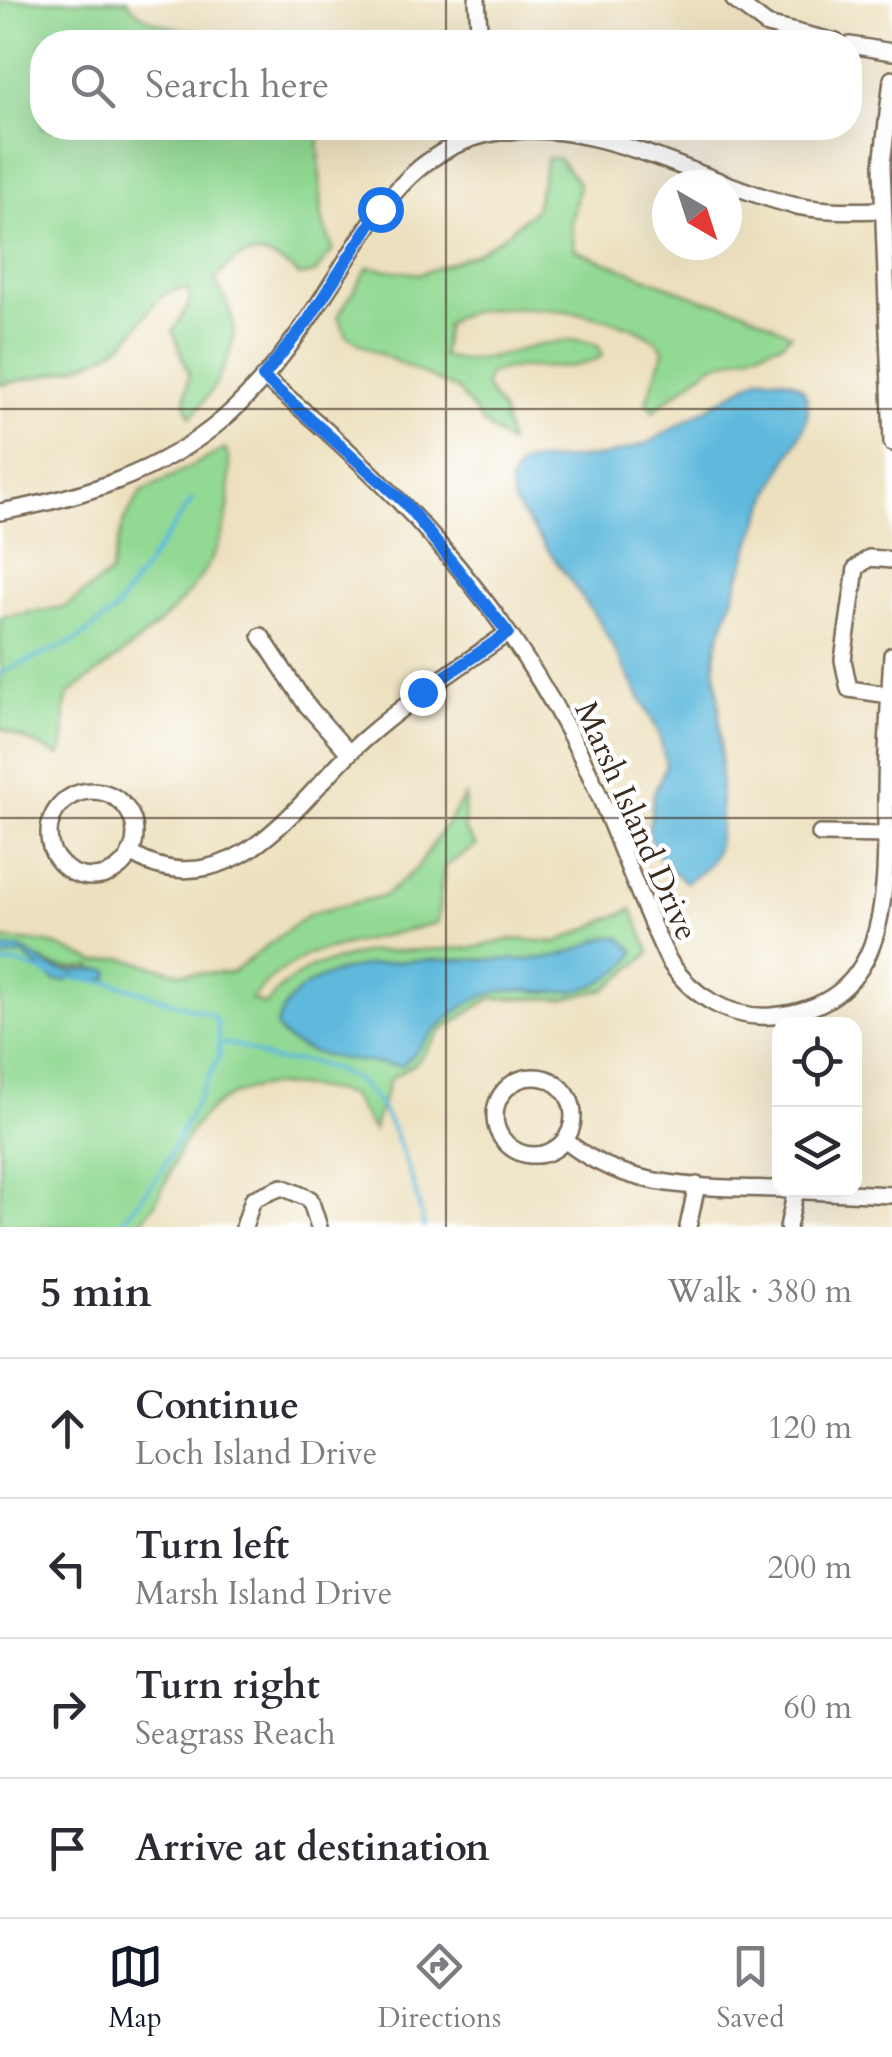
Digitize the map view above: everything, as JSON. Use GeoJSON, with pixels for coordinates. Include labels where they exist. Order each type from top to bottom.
{"type":"FeatureCollection","features":[{"type":"Feature","properties":{"kind":"street"},"geometry":{"type":"LineString","coordinates":[[477,0],[479,30]]}},
{"type":"Feature","properties":{"kind":"street"},"geometry":{"type":"LineString","coordinates":[[734,0],[768,25],[788,30]]}},
{"type":"Feature","properties":{"kind":"street"},"geometry":{"type":"LineString","coordinates":[[862,47],[892,52]]}},
{"type":"Feature","properties":{"kind":"street"},"geometry":{"type":"LineString","coordinates":[[892,79],[882,210],[889,302],[892,443]]}},
{"type":"Feature","properties":{"kind":"street"},"geometry":{"type":"LineString","coordinates":[[0,512],[72,496],[148,467],[222,420],[307,322],[395,189],[436,155],[470,140]]}},
{"type":"Feature","properties":{"kind":"street"},"geometry":{"type":"LineString","coordinates":[[584,140],[628,149],[801,207],[882,210]]}},
{"type":"Feature","properties":{"kind":"street","name":"Marsh Island Drive"},"geometry":{"type":"LineString","coordinates":[[263,377],[406,504],[508,633],[572,738],[676,972],[700,995],[723,1008],[772,1017]]}},
{"type":"Feature","properties":{"kind":"street"},"geometry":{"type":"LineString","coordinates":[[889,695],[849,689],[843,660],[856,568],[870,558],[892,560]]}},
{"type":"Feature","properties":{"kind":"street"},"geometry":{"type":"LineString","coordinates":[[130,853],[169,870],[197,870],[232,859],[262,839],[349,753],[422,692],[508,633]]}},
{"type":"Feature","properties":{"kind":"street"},"geometry":{"type":"LineString","coordinates":[[261,636],[295,690],[349,753]]}},
{"type":"Feature","properties":{"kind":"street"},"geometry":{"type":"LineString","coordinates":[[793,1017],[845,987],[876,948],[889,899],[892,655]]}},
{"type":"Feature","properties":{"kind":"street"},"geometry":{"type":"LineString","coordinates":[[97,791],[110,795],[130,814],[134,840],[130,853],[122,865],[95,877],[67,870],[50,846],[52,817],[70,797],[97,791]]}},
{"type":"Feature","properties":{"kind":"street"},"geometry":{"type":"LineString","coordinates":[[820,834],[889,834]]}},
{"type":"Feature","properties":{"kind":"street"},"geometry":{"type":"LineString","coordinates":[[527,1077],[546,1078],[563,1088],[573,1104],[574,1123],[566,1141],[551,1153],[532,1156],[514,1151],[500,1137],[494,1119],[498,1100],[510,1085],[527,1077]]}},
{"type":"Feature","properties":{"kind":"street"},"geometry":{"type":"LineString","coordinates":[[566,1141],[600,1166],[624,1175],[697,1185],[772,1189]]}},
{"type":"Feature","properties":{"kind":"street"},"geometry":{"type":"LineString","coordinates":[[688,1227],[697,1185]]}},
{"type":"Feature","properties":{"kind":"street"},"geometry":{"type":"LineString","coordinates":[[244,1227],[254,1199],[282,1186],[310,1199],[319,1227]]}},
{"type":"Feature","properties":{"kind":"street"},"geometry":{"type":"LineString","coordinates":[[862,1193],[892,1195]]}},
{"type":"Feature","properties":{"kind":"street"},"geometry":{"type":"LineString","coordinates":[[788,1227],[794,1197]]}},
{"type":"Feature","properties":{"kind":"green space"},"geometry":{"type":"Polygon","coordinates":[[[0,0],[127,0],[150,19],[186,30],[30,30],[30,140],[319,140],[322,219],[333,249],[315,273],[300,276],[278,260],[256,254],[246,255],[225,268],[215,280],[231,313],[231,349],[221,374],[191,417],[185,403],[189,373],[173,331],[189,304],[189,289],[165,294],[128,338],[105,355],[62,372],[0,385],[0,0]]]}},
{"type":"Feature","properties":{"kind":"green space"},"geometry":{"type":"Polygon","coordinates":[[[547,158],[558,158],[579,184],[571,225],[575,250],[701,299],[742,309],[791,334],[782,343],[711,366],[653,411],[646,402],[664,351],[650,337],[626,325],[559,310],[490,309],[463,315],[446,325],[442,356],[482,359],[563,341],[598,346],[603,355],[577,365],[516,368],[488,375],[485,386],[503,413],[509,444],[484,424],[458,390],[347,336],[338,316],[368,267],[420,274],[472,255],[501,238],[535,209],[547,158]]]}},
{"type":"Feature","properties":{"kind":"green space"},"geometry":{"type":"Polygon","coordinates":[[[225,449],[229,495],[224,528],[212,557],[173,610],[69,694],[60,756],[0,728],[0,617],[65,607],[110,574],[124,521],[141,492],[225,449]]]}},
{"type":"Feature","properties":{"kind":"green space"},"geometry":{"type":"Polygon","coordinates":[[[465,796],[464,829],[476,846],[444,867],[437,923],[308,954],[271,978],[251,999],[266,1005],[281,987],[311,967],[366,952],[473,948],[512,939],[557,942],[632,909],[650,953],[606,989],[563,999],[491,998],[443,1030],[416,1063],[390,1079],[373,1130],[350,1095],[300,1086],[254,1088],[213,1107],[196,1124],[158,1199],[136,1227],[0,1227],[0,958],[22,954],[50,975],[86,976],[92,966],[50,964],[14,949],[0,949],[0,939],[49,943],[97,962],[122,958],[180,973],[231,973],[309,914],[386,895],[417,868],[465,796]]]}},
{"type":"Feature","properties":{"kind":"water"},"geometry":{"type":"Polygon","coordinates":[[[760,377],[799,385],[806,396],[807,415],[764,508],[719,638],[715,664],[721,759],[718,841],[707,866],[685,882],[662,862],[648,834],[654,793],[666,765],[658,731],[599,621],[514,503],[509,483],[519,466],[529,462],[605,456],[648,443],[760,377]]]}},
{"type":"Feature","properties":{"kind":"water"},"geometry":{"type":"Polygon","coordinates":[[[607,937],[620,937],[635,951],[614,974],[578,990],[513,990],[479,998],[448,1019],[402,1066],[315,1053],[299,1047],[276,1027],[292,998],[320,978],[357,967],[399,961],[556,956],[607,937]]]}},
{"type":"Feature","properties":{"kind":"water"},"geometry":{"type":"Polygon","coordinates":[[[18,948],[55,968],[110,971],[109,978],[93,981],[72,975],[67,981],[55,981],[22,954],[0,958],[0,949],[18,948]]]}},
{"type":"Feature","properties":{"kind":"waterway"},"geometry":{"type":"LineString","coordinates":[[0,673],[77,640],[113,613],[192,500]]}},
{"type":"Feature","properties":{"kind":"waterway"},"geometry":{"type":"LineString","coordinates":[[0,964],[18,963],[53,976]]}},
{"type":"Feature","properties":{"kind":"waterway"},"geometry":{"type":"LineString","coordinates":[[68,977],[113,983],[210,1014],[217,1022],[220,1055],[161,1172],[118,1227]]}},
{"type":"Feature","properties":{"kind":"waterway"},"geometry":{"type":"LineString","coordinates":[[223,1044],[278,1061],[316,1063],[365,1087],[399,1143],[424,1227]]}},
{"type":"Feature","properties":{"kind":"route"},"geometry":{"type":"LineString","coordinates":[[380,209],[307,322],[263,377],[406,504],[508,633],[422,692]]}}]}
